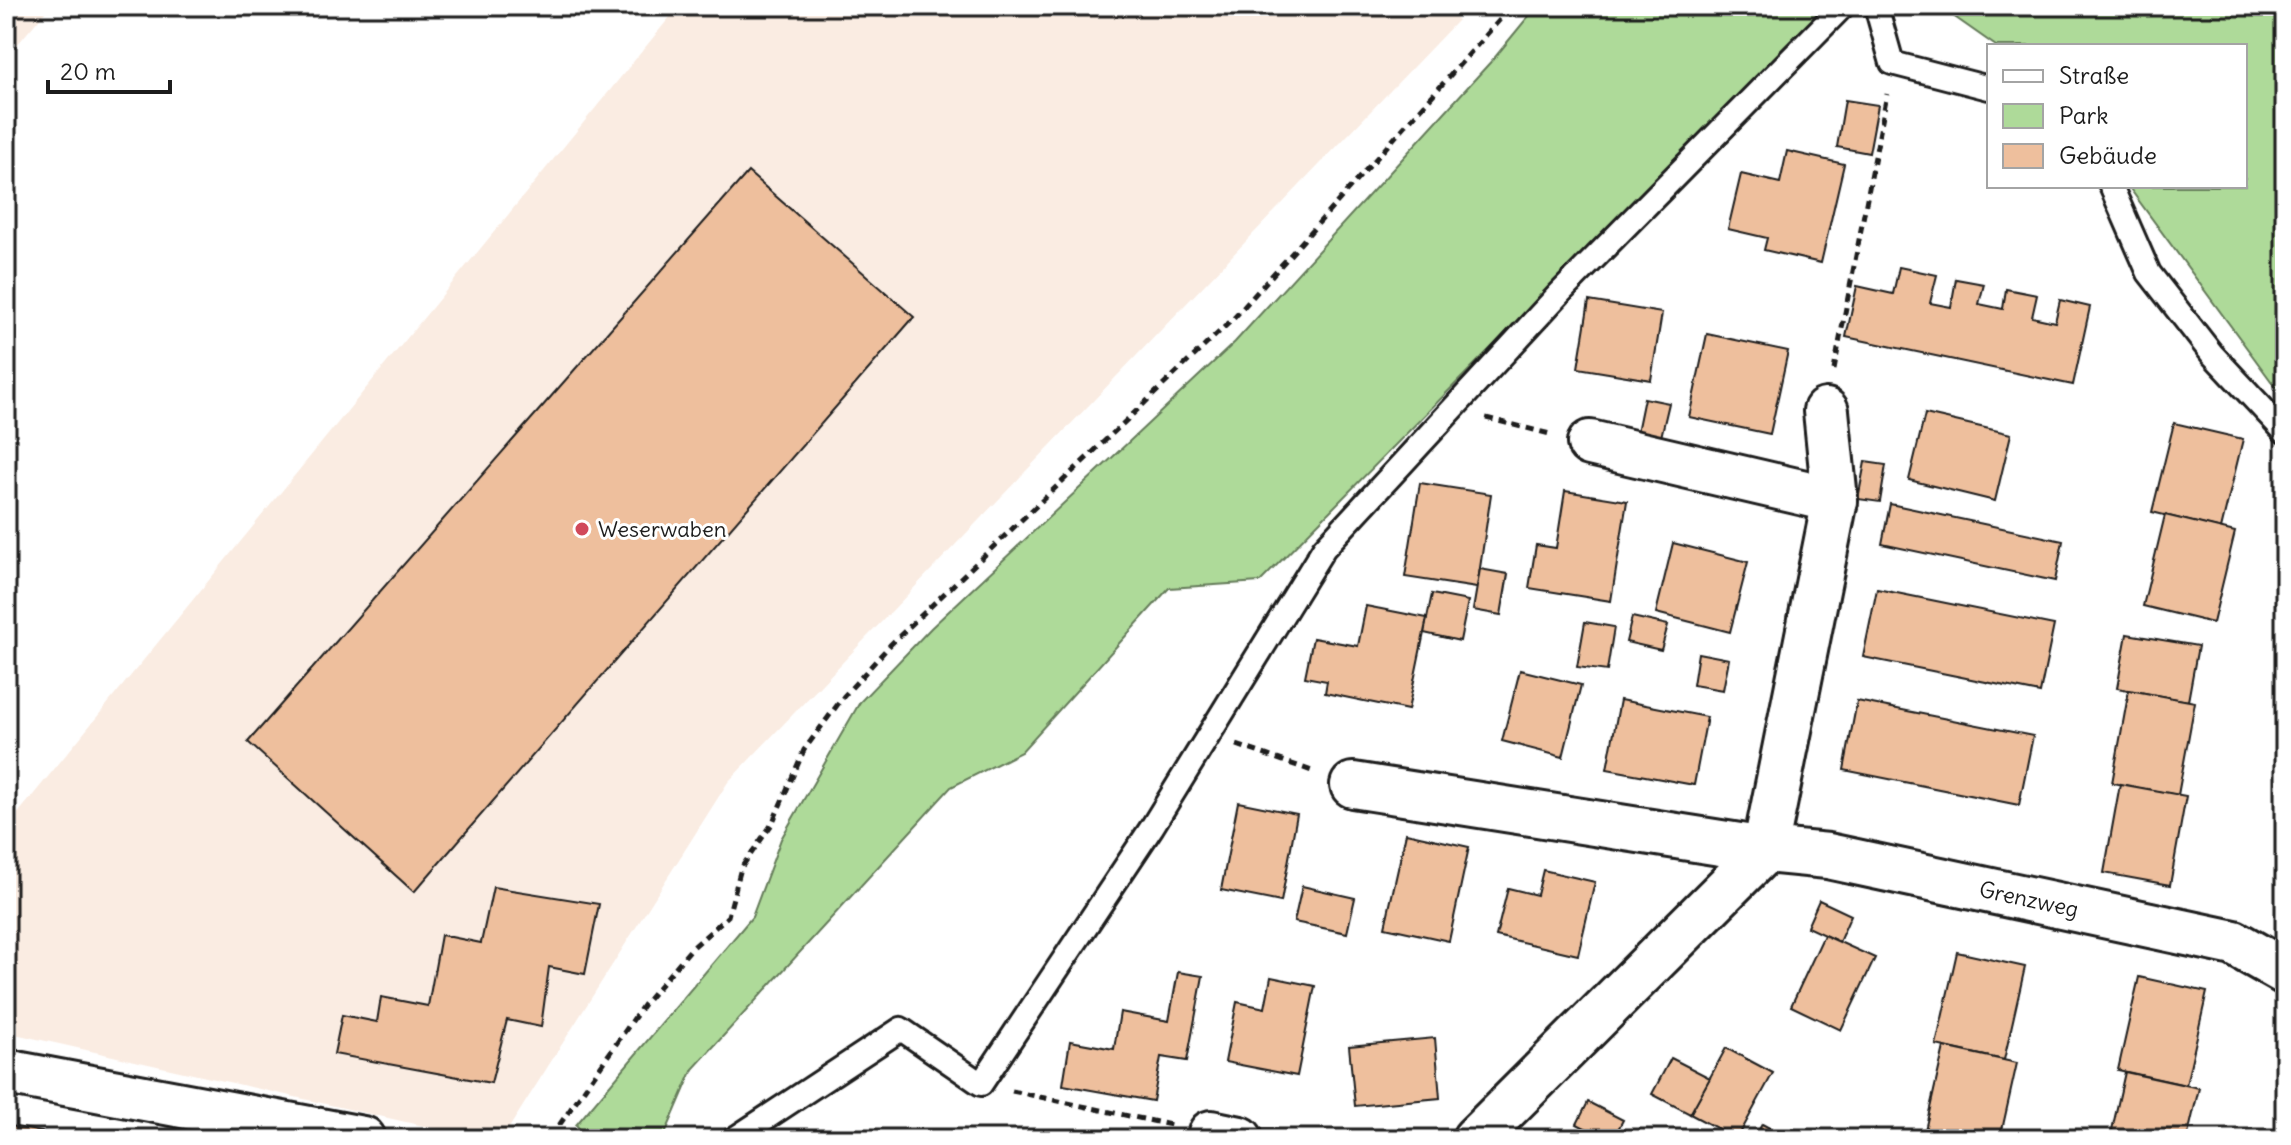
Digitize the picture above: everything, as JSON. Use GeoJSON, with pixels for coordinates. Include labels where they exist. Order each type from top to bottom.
{"type":"FeatureCollection","features":[{"type":"Feature","properties":{"kind":"street"},"geometry":{"type":"LineString","coordinates":[[1475,1139],[1765,850],[1835,500],[1826,411]]}},
{"type":"Feature","properties":{"kind":"street"},"geometry":{"type":"LineString","coordinates":[[1590,443],[1835,500]]}},
{"type":"Feature","properties":{"kind":"street","name":"Grenzweg"},"geometry":{"type":"LineString","coordinates":[[1353,785],[1765,850],[1828,856],[2234,943],[2285,972]]}},
{"type":"Feature","properties":{"kind":"street"},"geometry":{"type":"LineString","coordinates":[[6,1072],[363,1139]]}},
{"type":"Feature","properties":{"kind":"lane"},"geometry":{"type":"LineString","coordinates":[[734,1139],[901,1029],[981,1084],[1152,827],[1324,548],[1559,294],[1843,6]]}},
{"type":"Feature","properties":{"kind":"lane"},"geometry":{"type":"LineString","coordinates":[[1876,6],[1892,63],[1987,87]]}},
{"type":"Feature","properties":{"kind":"lane"},"geometry":{"type":"LineString","coordinates":[[2112,188],[2149,273],[2212,354],[2285,432]]}},
{"type":"Feature","properties":{"kind":"path"},"geometry":{"type":"LineString","coordinates":[[557,1139],[560,1124],[644,1004],[690,950],[728,916],[741,868],[772,824],[804,750],[844,696],[891,644],[1234,318],[1512,6]]}},
{"type":"Feature","properties":{"kind":"path"},"geometry":{"type":"LineString","coordinates":[[1826,411],[1892,63]]}},
{"type":"Feature","properties":{"kind":"path"},"geometry":{"type":"LineString","coordinates":[[1453,410],[1590,443]]}},
{"type":"Feature","properties":{"kind":"path"},"geometry":{"type":"LineString","coordinates":[[1209,736],[1353,785]]}},
{"type":"Feature","properties":{"kind":"path"},"geometry":{"type":"LineString","coordinates":[[981,1084],[1225,1136]]}},
{"type":"Feature","properties":{"kind":"shaded area"},"geometry":{"type":"Polygon","coordinates":[[[6,6],[50,6],[6,58],[6,6]]]}},
{"type":"Feature","properties":{"kind":"shaded area"},"geometry":{"type":"Polygon","coordinates":[[[679,6],[1442,6],[1458,20],[728,782],[502,1139],[481,1139],[6,1032],[6,828],[679,6]]]}},
{"type":"Feature","properties":{"kind":"green space"},"geometry":{"type":"Polygon","coordinates":[[[1537,6],[1828,6],[1260,582],[1169,588],[1021,752],[951,787],[693,1069],[663,1139],[589,1139],[576,1125],[752,917],[781,839],[860,702],[931,628],[1235,342],[1496,56],[1537,6]]]}},
{"type":"Feature","properties":{"kind":"green space"},"geometry":{"type":"Polygon","coordinates":[[[1939,6],[2285,6],[2285,400],[2129,188],[2247,188],[2247,44],[1993,44],[1939,6]]]}},
{"type":"Feature","properties":{"kind":"building"},"geometry":{"type":"Polygon","coordinates":[[[1845,100],[1878,105],[1869,153],[1837,147],[1845,100]]]}},
{"type":"Feature","properties":{"kind":"building"},"geometry":{"type":"Polygon","coordinates":[[[1787,151],[1844,164],[1821,263],[1764,250],[1767,238],[1728,229],[1741,174],[1780,183],[1787,151]]]}},
{"type":"Feature","properties":{"kind":"building","name":"Weserwaben"},"geometry":{"type":"Polygon","coordinates":[[[748,172],[914,317],[414,892],[248,742],[748,172]]]}},
{"type":"Feature","properties":{"kind":"building"},"geometry":{"type":"Polygon","coordinates":[[[1899,267],[1937,275],[1930,303],[1951,307],[1956,279],[1984,284],[1979,304],[2003,309],[2006,289],[2037,295],[2032,317],[2055,322],[2060,300],[2090,307],[2073,385],[1846,337],[1857,286],[1893,294],[1899,267]]]}},
{"type":"Feature","properties":{"kind":"building"},"geometry":{"type":"Polygon","coordinates":[[[1589,301],[1662,313],[1651,380],[1578,368],[1589,301]]]}},
{"type":"Feature","properties":{"kind":"building"},"geometry":{"type":"Polygon","coordinates":[[[1707,334],[1788,351],[1770,434],[1689,417],[1707,334]]]}},
{"type":"Feature","properties":{"kind":"building"},"geometry":{"type":"Polygon","coordinates":[[[1644,398],[1669,403],[1661,437],[1637,432],[1644,398]]]}},
{"type":"Feature","properties":{"kind":"building"},"geometry":{"type":"Polygon","coordinates":[[[1925,414],[2011,434],[1995,501],[1909,480],[1925,414]]]}},
{"type":"Feature","properties":{"kind":"building"},"geometry":{"type":"Polygon","coordinates":[[[2174,423],[2243,439],[2221,529],[2152,512],[2174,423]]]}},
{"type":"Feature","properties":{"kind":"building"},"geometry":{"type":"Polygon","coordinates":[[[1865,462],[1886,465],[1880,502],[1858,499],[1865,462]]]}},
{"type":"Feature","properties":{"kind":"building"},"geometry":{"type":"Polygon","coordinates":[[[1420,483],[1491,494],[1477,588],[1405,577],[1420,483]]]}},
{"type":"Feature","properties":{"kind":"building"},"geometry":{"type":"Polygon","coordinates":[[[1565,491],[1627,501],[1611,601],[1529,588],[1536,545],[1556,548],[1565,491]]]}},
{"type":"Feature","properties":{"kind":"building"},"geometry":{"type":"Polygon","coordinates":[[[1890,504],[2063,541],[2055,581],[1882,544],[1890,504]]]}},
{"type":"Feature","properties":{"kind":"building"},"geometry":{"type":"Polygon","coordinates":[[[2165,515],[2235,532],[2213,623],[2143,606],[2165,515]]]}},
{"type":"Feature","properties":{"kind":"building"},"geometry":{"type":"Polygon","coordinates":[[[1673,543],[1748,562],[1730,632],[1656,613],[1673,543]]]}},
{"type":"Feature","properties":{"kind":"building"},"geometry":{"type":"Polygon","coordinates":[[[1480,569],[1508,574],[1501,615],[1473,610],[1480,569]]]}},
{"type":"Feature","properties":{"kind":"building"},"geometry":{"type":"Polygon","coordinates":[[[1877,589],[2054,625],[2040,693],[1863,657],[1877,589]]]}},
{"type":"Feature","properties":{"kind":"building"},"geometry":{"type":"Polygon","coordinates":[[[1432,594],[1468,601],[1460,641],[1424,633],[1432,594]]]}},
{"type":"Feature","properties":{"kind":"building"},"geometry":{"type":"Polygon","coordinates":[[[1366,606],[1427,618],[1408,710],[1325,693],[1327,681],[1305,677],[1313,638],[1358,646],[1366,606]]]}},
{"type":"Feature","properties":{"kind":"building"},"geometry":{"type":"Polygon","coordinates":[[[1632,617],[1668,625],[1661,650],[1626,642],[1632,617]]]}},
{"type":"Feature","properties":{"kind":"building"},"geometry":{"type":"Polygon","coordinates":[[[1585,622],[1614,627],[1607,671],[1577,667],[1585,622]]]}},
{"type":"Feature","properties":{"kind":"building"},"geometry":{"type":"Polygon","coordinates":[[[2127,634],[2198,646],[2188,701],[2117,688],[2127,634]]]}},
{"type":"Feature","properties":{"kind":"building"},"geometry":{"type":"Polygon","coordinates":[[[1698,653],[1729,659],[1723,690],[1693,685],[1698,653]]]}},
{"type":"Feature","properties":{"kind":"building"},"geometry":{"type":"Polygon","coordinates":[[[1520,670],[1581,685],[1563,757],[1502,741],[1520,670]]]}},
{"type":"Feature","properties":{"kind":"building"},"geometry":{"type":"Polygon","coordinates":[[[2129,690],[2195,702],[2178,795],[2112,783],[2129,690]]]}},
{"type":"Feature","properties":{"kind":"building"},"geometry":{"type":"Polygon","coordinates":[[[1620,700],[1707,717],[1694,785],[1607,769],[1620,700]]]}},
{"type":"Feature","properties":{"kind":"building"},"geometry":{"type":"Polygon","coordinates":[[[1857,701],[2033,736],[2019,805],[1844,770],[1857,701]]]}},
{"type":"Feature","properties":{"kind":"building"},"geometry":{"type":"Polygon","coordinates":[[[2120,784],[2186,796],[2170,885],[2104,873],[2120,784]]]}},
{"type":"Feature","properties":{"kind":"building"},"geometry":{"type":"Polygon","coordinates":[[[1238,802],[1297,814],[1281,902],[1221,890],[1238,802]]]}},
{"type":"Feature","properties":{"kind":"building"},"geometry":{"type":"Polygon","coordinates":[[[1406,833],[1469,847],[1449,941],[1385,927],[1406,833]]]}},
{"type":"Feature","properties":{"kind":"building"},"geometry":{"type":"Polygon","coordinates":[[[1543,870],[1595,882],[1578,955],[1496,936],[1508,888],[1537,895],[1543,870]]]}},
{"type":"Feature","properties":{"kind":"building"},"geometry":{"type":"Polygon","coordinates":[[[1302,886],[1355,898],[1347,933],[1294,922],[1302,886]]]}},
{"type":"Feature","properties":{"kind":"building"},"geometry":{"type":"Polygon","coordinates":[[[493,887],[599,904],[585,974],[549,967],[541,1027],[507,1020],[491,1083],[334,1054],[342,1015],[377,1022],[381,997],[428,1006],[441,935],[481,943],[493,887]]]}},
{"type":"Feature","properties":{"kind":"building"},"geometry":{"type":"Polygon","coordinates":[[[1819,900],[1851,915],[1839,942],[1807,927],[1819,900]]]}},
{"type":"Feature","properties":{"kind":"building"},"geometry":{"type":"Polygon","coordinates":[[[1824,935],[1875,958],[1841,1030],[1791,1006],[1824,935]]]}},
{"type":"Feature","properties":{"kind":"building"},"geometry":{"type":"Polygon","coordinates":[[[1957,952],[2025,967],[2004,1060],[1936,1045],[1957,952]]]}},
{"type":"Feature","properties":{"kind":"building"},"geometry":{"type":"Polygon","coordinates":[[[1178,972],[1203,976],[1187,1061],[1161,1057],[1153,1101],[1063,1085],[1070,1041],[1114,1049],[1120,1012],[1169,1021],[1178,972]]]}},
{"type":"Feature","properties":{"kind":"building"},"geometry":{"type":"Polygon","coordinates":[[[1271,977],[1315,986],[1297,1076],[1225,1062],[1237,1002],[1265,1008],[1271,977]]]}},
{"type":"Feature","properties":{"kind":"building"},"geometry":{"type":"Polygon","coordinates":[[[2139,977],[2207,992],[2186,1085],[2118,1070],[2139,977]]]}},
{"type":"Feature","properties":{"kind":"building"},"geometry":{"type":"Polygon","coordinates":[[[1435,1038],[1440,1098],[1355,1106],[1349,1046],[1435,1038]]]}},
{"type":"Feature","properties":{"kind":"building"},"geometry":{"type":"Polygon","coordinates":[[[1944,1047],[2017,1063],[2000,1139],[1923,1139],[1944,1047]]]}},
{"type":"Feature","properties":{"kind":"building"},"geometry":{"type":"Polygon","coordinates":[[[1726,1048],[1773,1073],[1737,1139],[1690,1114],[1726,1048]]]}},
{"type":"Feature","properties":{"kind":"building"},"geometry":{"type":"Polygon","coordinates":[[[1671,1058],[1710,1078],[1690,1114],[1652,1094],[1671,1058]]]}},
{"type":"Feature","properties":{"kind":"building"},"geometry":{"type":"Polygon","coordinates":[[[2125,1072],[2199,1088],[2187,1139],[2110,1139],[2125,1072]]]}},
{"type":"Feature","properties":{"kind":"building"},"geometry":{"type":"Polygon","coordinates":[[[1588,1102],[1623,1120],[1613,1139],[1577,1124],[1588,1102]]]}},
{"type":"Feature","properties":{"kind":"building"},"geometry":{"type":"Polygon","coordinates":[[[1762,1124],[1790,1139],[1754,1139],[1762,1124]]]}},
{"type":"Feature","properties":{"kind":"building"},"geometry":{"type":"Polygon","coordinates":[[[6,1125],[78,1139],[6,1139],[6,1125]]]}},
{"type":"Feature","properties":{"kind":"building"},"geometry":{"type":"Polygon","coordinates":[[[1010,1134],[1033,1139],[1009,1139],[1010,1134]]]}},
{"type":"Feature","properties":{"kind":"place","name":"Weserwaben"},"geometry":{"type":"Point","coordinates":[582,529]}}]}
